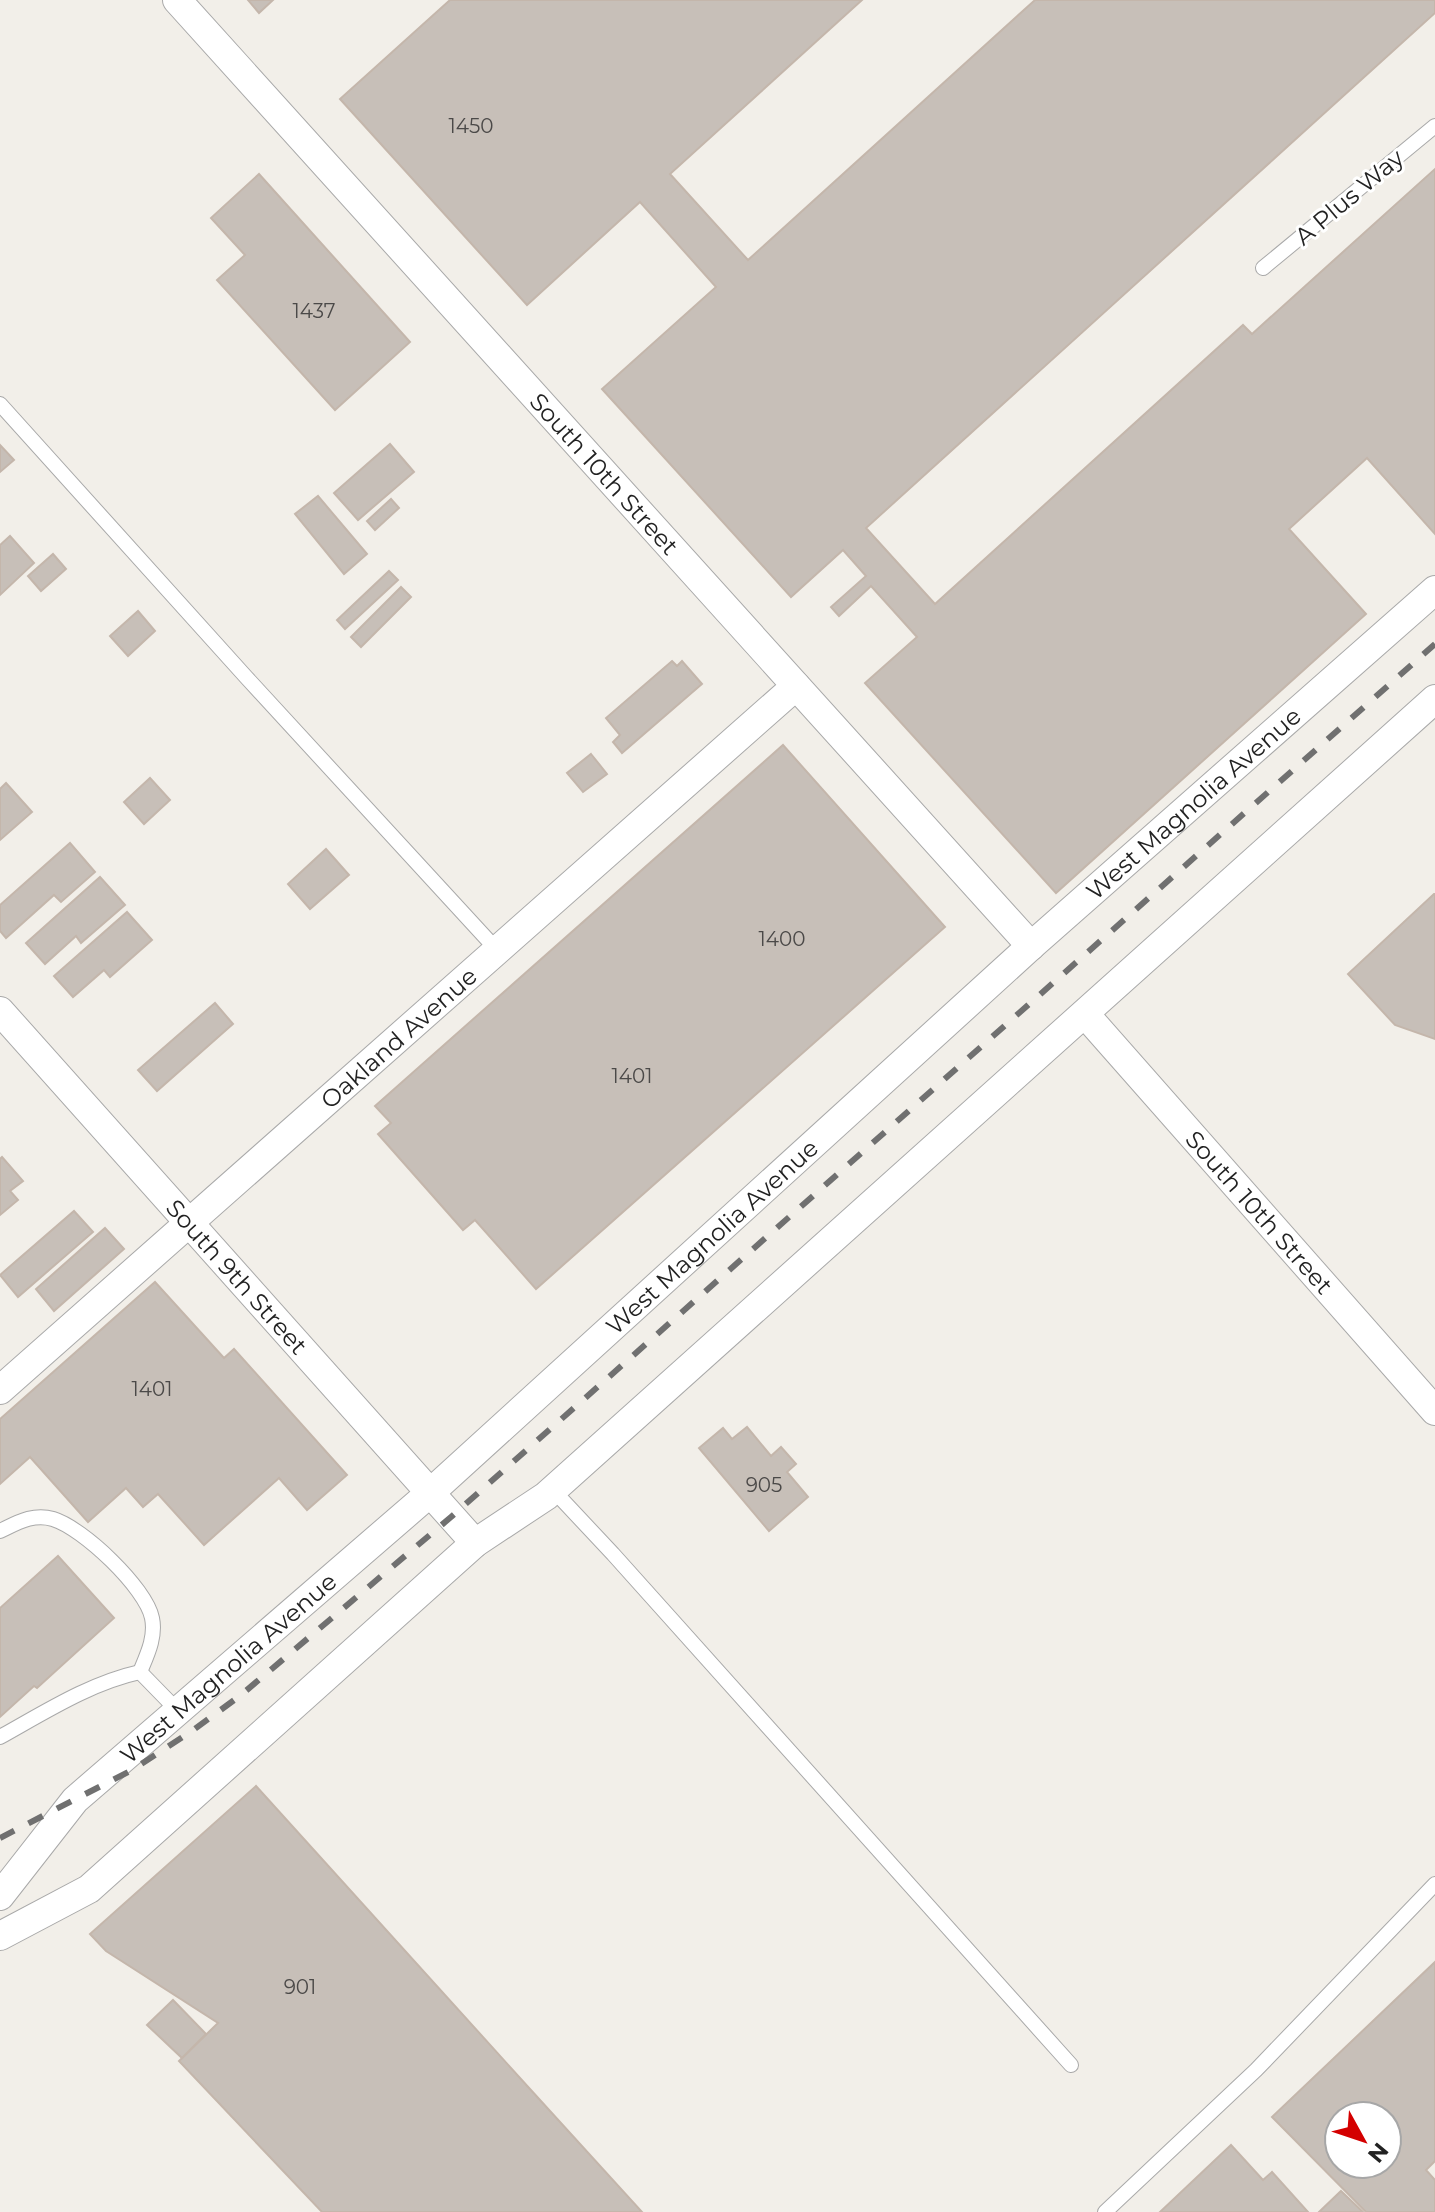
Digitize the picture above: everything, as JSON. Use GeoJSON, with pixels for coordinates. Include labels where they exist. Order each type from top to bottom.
{"type":"FeatureCollection","features":[{"type":"Feature","properties":{"kind":"street","name":"South 10th Street"},"geometry":{"type":"LineString","coordinates":[[177,0],[1031,946]]}},
{"type":"Feature","properties":{"kind":"street","name":"West Magnolia Avenue"},"geometry":{"type":"LineString","coordinates":[[0,1896],[75,1800],[430,1493],[1031,946],[1435,590]]}},
{"type":"Feature","properties":{"kind":"street","name":"Oakland Avenue"},"geometry":{"type":"LineString","coordinates":[[0,1390],[796,686]]}},
{"type":"Feature","properties":{"kind":"street"},"geometry":{"type":"LineString","coordinates":[[0,1936],[89,1889],[475,1543],[553,1490],[1435,699]]}},
{"type":"Feature","properties":{"kind":"street","name":"South 9th Street"},"geometry":{"type":"LineString","coordinates":[[0,1011],[475,1543]]}},
{"type":"Feature","properties":{"kind":"street","name":"South 10th Street"},"geometry":{"type":"LineString","coordinates":[[1085,1014],[1435,1411]]}},
{"type":"Feature","properties":{"kind":"lane","name":"A Plus Way"},"geometry":{"type":"LineString","coordinates":[[1263,268],[1435,126]]}},
{"type":"Feature","properties":{"kind":"lane"},"geometry":{"type":"LineString","coordinates":[[0,404],[497,950]]}},
{"type":"Feature","properties":{"kind":"lane"},"geometry":{"type":"LineString","coordinates":[[553,1490],[1071,2065]]}},
{"type":"Feature","properties":{"kind":"lane"},"geometry":{"type":"LineString","coordinates":[[0,1531],[29,1518],[52,1519],[82,1534],[127,1576],[152,1616],[153,1638],[140,1672]]}},
{"type":"Feature","properties":{"kind":"lane"},"geometry":{"type":"LineString","coordinates":[[140,1672],[178,1711]]}},
{"type":"Feature","properties":{"kind":"lane"},"geometry":{"type":"LineString","coordinates":[[0,1737],[95,1685],[140,1672]]}},
{"type":"Feature","properties":{"kind":"lane"},"geometry":{"type":"LineString","coordinates":[[1105,2212],[1256,2070],[1435,1884]]}},
{"type":"Feature","properties":{"kind":"building"},"geometry":{"type":"Polygon","coordinates":[[[248,0],[273,0],[259,13],[248,0]]]}},
{"type":"Feature","properties":{"kind":"building"},"geometry":{"type":"Polygon","coordinates":[[[450,0],[862,0],[670,174],[748,260],[1035,0],[1435,0],[1435,13],[866,528],[935,604],[1243,325],[1252,334],[1435,169],[1435,534],[1367,458],[1289,529],[1366,614],[1056,893],[865,683],[917,637],[871,586],[839,616],[831,607],[866,576],[843,550],[791,597],[602,389],[716,287],[640,202],[527,305],[340,99],[450,0]]]}},
{"type":"Feature","properties":{"kind":"building"},"geometry":{"type":"Polygon","coordinates":[[[259,174],[410,342],[335,410],[217,280],[245,255],[211,218],[259,174]]]}},
{"type":"Feature","properties":{"kind":"building"},"geometry":{"type":"Polygon","coordinates":[[[390,444],[414,472],[358,520],[334,493],[390,444]]]}},
{"type":"Feature","properties":{"kind":"building"},"geometry":{"type":"Polygon","coordinates":[[[0,445],[14,460],[0,472],[0,445]]]}},
{"type":"Feature","properties":{"kind":"building"},"geometry":{"type":"Polygon","coordinates":[[[318,496],[367,554],[344,574],[295,514],[318,496]]]}},
{"type":"Feature","properties":{"kind":"building"},"geometry":{"type":"Polygon","coordinates":[[[391,499],[399,508],[375,530],[367,521],[391,499]]]}},
{"type":"Feature","properties":{"kind":"building"},"geometry":{"type":"Polygon","coordinates":[[[10,536],[34,563],[0,595],[0,545],[10,536]]]}},
{"type":"Feature","properties":{"kind":"building"},"geometry":{"type":"Polygon","coordinates":[[[53,554],[66,569],[41,591],[28,576],[53,554]]]}},
{"type":"Feature","properties":{"kind":"building"},"geometry":{"type":"Polygon","coordinates":[[[389,571],[398,580],[345,629],[337,620],[389,571]]]}},
{"type":"Feature","properties":{"kind":"building"},"geometry":{"type":"Polygon","coordinates":[[[401,587],[411,597],[361,647],[351,637],[401,587]]]}},
{"type":"Feature","properties":{"kind":"building"},"geometry":{"type":"Polygon","coordinates":[[[138,611],[155,631],[128,656],[110,636],[138,611]]]}},
{"type":"Feature","properties":{"kind":"building"},"geometry":{"type":"Polygon","coordinates":[[[672,661],[677,666],[682,661],[702,684],[622,753],[613,742],[620,735],[606,718],[672,661]]]}},
{"type":"Feature","properties":{"kind":"building"},"geometry":{"type":"Polygon","coordinates":[[[783,745],[945,927],[536,1289],[475,1220],[463,1230],[378,1134],[391,1123],[375,1106],[783,745]]]}},
{"type":"Feature","properties":{"kind":"building"},"geometry":{"type":"Polygon","coordinates":[[[591,754],[607,774],[583,792],[567,773],[591,754]]]}},
{"type":"Feature","properties":{"kind":"building"},"geometry":{"type":"Polygon","coordinates":[[[150,778],[170,800],[144,824],[124,802],[150,778]]]}},
{"type":"Feature","properties":{"kind":"building"},"geometry":{"type":"Polygon","coordinates":[[[6,783],[32,812],[0,840],[0,789],[6,783]]]}},
{"type":"Feature","properties":{"kind":"building"},"geometry":{"type":"Polygon","coordinates":[[[70,843],[95,872],[61,902],[54,895],[6,938],[0,931],[0,905],[70,843]]]}},
{"type":"Feature","properties":{"kind":"building"},"geometry":{"type":"Polygon","coordinates":[[[326,849],[349,875],[310,909],[288,884],[326,849]]]}},
{"type":"Feature","properties":{"kind":"building"},"geometry":{"type":"Polygon","coordinates":[[[100,877],[125,905],[81,943],[76,936],[45,964],[26,943],[100,877]]]}},
{"type":"Feature","properties":{"kind":"building"},"geometry":{"type":"Polygon","coordinates":[[[1434,894],[1435,1039],[1395,1025],[1348,974],[1434,894]]]}},
{"type":"Feature","properties":{"kind":"building"},"geometry":{"type":"Polygon","coordinates":[[[127,912],[152,940],[110,977],[104,970],[73,997],[54,976],[127,912]]]}},
{"type":"Feature","properties":{"kind":"building"},"geometry":{"type":"Polygon","coordinates":[[[215,1003],[233,1024],[157,1091],[138,1070],[215,1003]]]}},
{"type":"Feature","properties":{"kind":"building"},"geometry":{"type":"Polygon","coordinates":[[[2,1157],[23,1181],[10,1191],[18,1200],[0,1215],[0,1159],[2,1157]]]}},
{"type":"Feature","properties":{"kind":"building"},"geometry":{"type":"Polygon","coordinates":[[[74,1211],[93,1232],[18,1297],[0,1275],[74,1211]]]}},
{"type":"Feature","properties":{"kind":"building"},"geometry":{"type":"Polygon","coordinates":[[[105,1228],[124,1249],[54,1311],[36,1289],[105,1228]]]}},
{"type":"Feature","properties":{"kind":"building"},"geometry":{"type":"Polygon","coordinates":[[[155,1282],[224,1358],[234,1349],[347,1475],[307,1510],[279,1478],[204,1545],[158,1494],[143,1507],[126,1488],[88,1522],[30,1457],[0,1484],[0,1419],[155,1282]]]}},
{"type":"Feature","properties":{"kind":"building"},"geometry":{"type":"Polygon","coordinates":[[[747,1427],[771,1456],[781,1447],[796,1464],[787,1472],[808,1497],[769,1531],[699,1448],[723,1428],[732,1439],[747,1427]]]}},
{"type":"Feature","properties":{"kind":"building"},"geometry":{"type":"Polygon","coordinates":[[[58,1556],[114,1618],[0,1717],[0,1608],[58,1556]]]}},
{"type":"Feature","properties":{"kind":"building"},"geometry":{"type":"Polygon","coordinates":[[[256,1786],[642,2212],[322,2212],[179,2061],[218,2023],[106,1951],[90,1934],[256,1786]]]}},
{"type":"Feature","properties":{"kind":"building"},"geometry":{"type":"Polygon","coordinates":[[[1435,1962],[1435,2161],[1426,2170],[1435,2180],[1435,2212],[1366,2212],[1334,2180],[1403,2180],[1403,2100],[1323,2100],[1323,2169],[1272,2117],[1435,1962]]]}},
{"type":"Feature","properties":{"kind":"building"},"geometry":{"type":"Polygon","coordinates":[[[173,2000],[206,2034],[182,2058],[147,2025],[173,2000]]]}},
{"type":"Feature","properties":{"kind":"building"},"geometry":{"type":"Polygon","coordinates":[[[1231,2145],[1263,2180],[1272,2172],[1308,2212],[1160,2212],[1231,2145]]]}},
{"type":"Feature","properties":{"kind":"building"},"geometry":{"type":"Polygon","coordinates":[[[1341,2191],[1363,2212],[1319,2212],[1341,2191]]]}},
{"type":"Feature","properties":{"kind":"railway"},"geometry":{"type":"LineString","coordinates":[[0,1838],[132,1770],[241,1695],[451,1517],[1435,644]]}}]}
